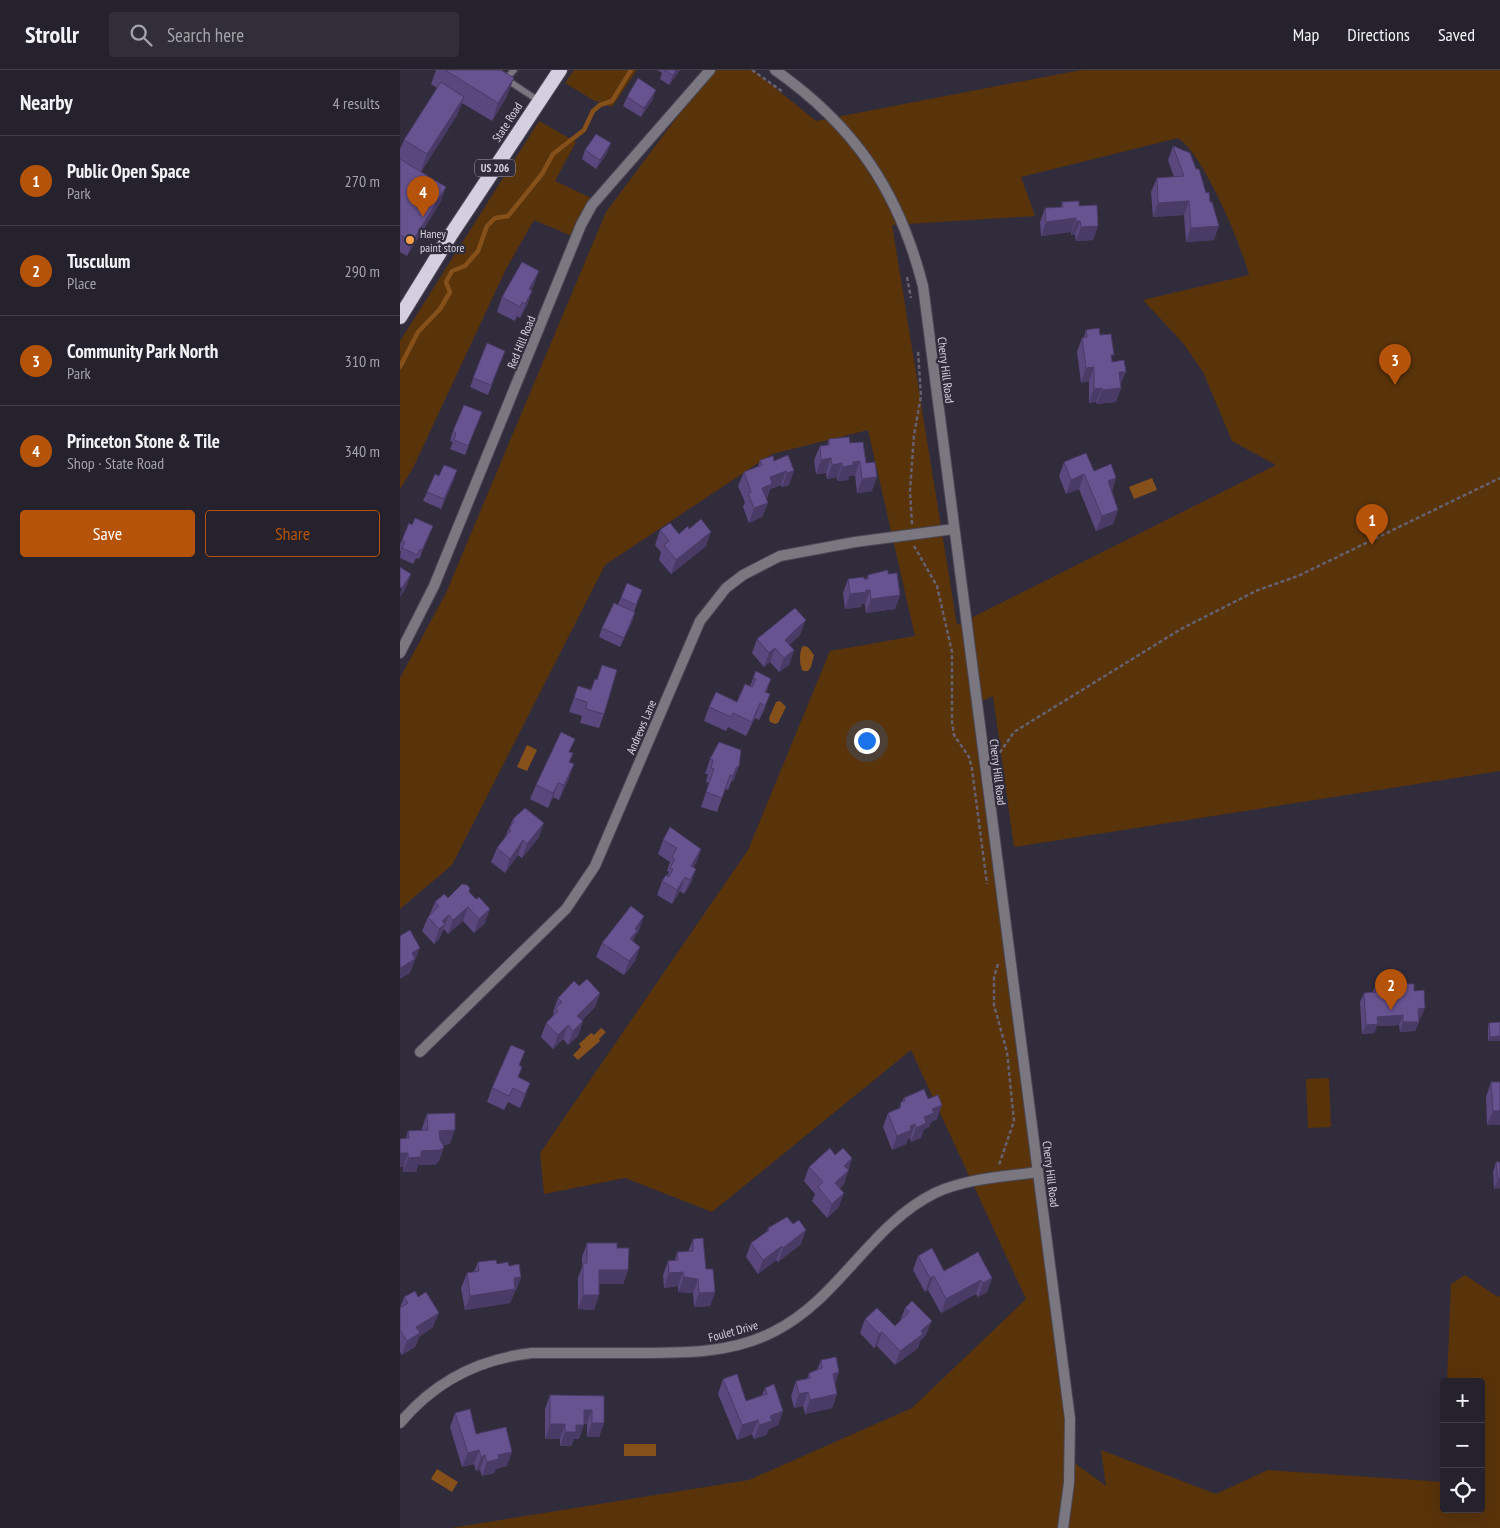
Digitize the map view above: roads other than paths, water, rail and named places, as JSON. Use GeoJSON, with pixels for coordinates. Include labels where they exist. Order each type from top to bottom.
{"type":"FeatureCollection","features":[{"type":"Feature","properties":{"kind":"highway","name":"State Road"},"geometry":{"type":"LineString","coordinates":[[400,317],[450,236],[560,70]]}},
{"type":"Feature","properties":{"kind":"street","name":"Red Hill Road"},"geometry":{"type":"LineString","coordinates":[[400,653],[434,586],[581,225],[592,205],[631,163],[710,70]]}},
{"type":"Feature","properties":{"kind":"street","name":"Cherry Hill Road"},"geometry":{"type":"LineString","coordinates":[[775,70],[803,89],[846,131],[868,158],[902,219],[914,252],[923,286],[1070,1419],[1070,1483],[1063,1528]]}},
{"type":"Feature","properties":{"kind":"street","name":"Andrews Lane"},"geometry":{"type":"LineString","coordinates":[[420,1052],[548,928],[580,890],[595,866],[700,621],[726,588],[761,564],[801,550],[954,529]]}},
{"type":"Feature","properties":{"kind":"street","name":"Foulet Drive"},"geometry":{"type":"LineString","coordinates":[[400,1424],[422,1399],[441,1384],[483,1362],[507,1356],[532,1353],[702,1352],[749,1342],[782,1327],[818,1302],[895,1221],[914,1206],[954,1185],[1038,1172]]}},
{"type":"Feature","properties":{"kind":"lane"},"geometry":{"type":"LineString","coordinates":[[514,70],[506,79],[539,101]]}},
{"type":"Feature","properties":{"kind":"waterway"},"geometry":{"type":"LineString","coordinates":[[400,367],[418,332],[440,309],[450,292],[446,282],[452,271],[465,266],[478,251],[487,226],[495,218],[508,216],[542,174],[553,154],[584,130],[593,111],[600,105],[612,101],[631,70]]}},
{"type":"Feature","properties":{"kind":"place","name":"Princeton Stone & Tile"},"geometry":{"type":"Point","coordinates":[423,217]}},
{"type":"Feature","properties":{"kind":"place","name":"Haney paint store"},"geometry":{"type":"Point","coordinates":[410,240]}},
{"type":"Feature","properties":{"kind":"place","name":"Community Park North"},"geometry":{"type":"Point","coordinates":[1395,385]}},
{"type":"Feature","properties":{"kind":"place","name":"Public Open Space"},"geometry":{"type":"Point","coordinates":[1372,545]}},
{"type":"Feature","properties":{"kind":"place","name":"Tusculum"},"geometry":{"type":"Point","coordinates":[1391,1010]}}]}
